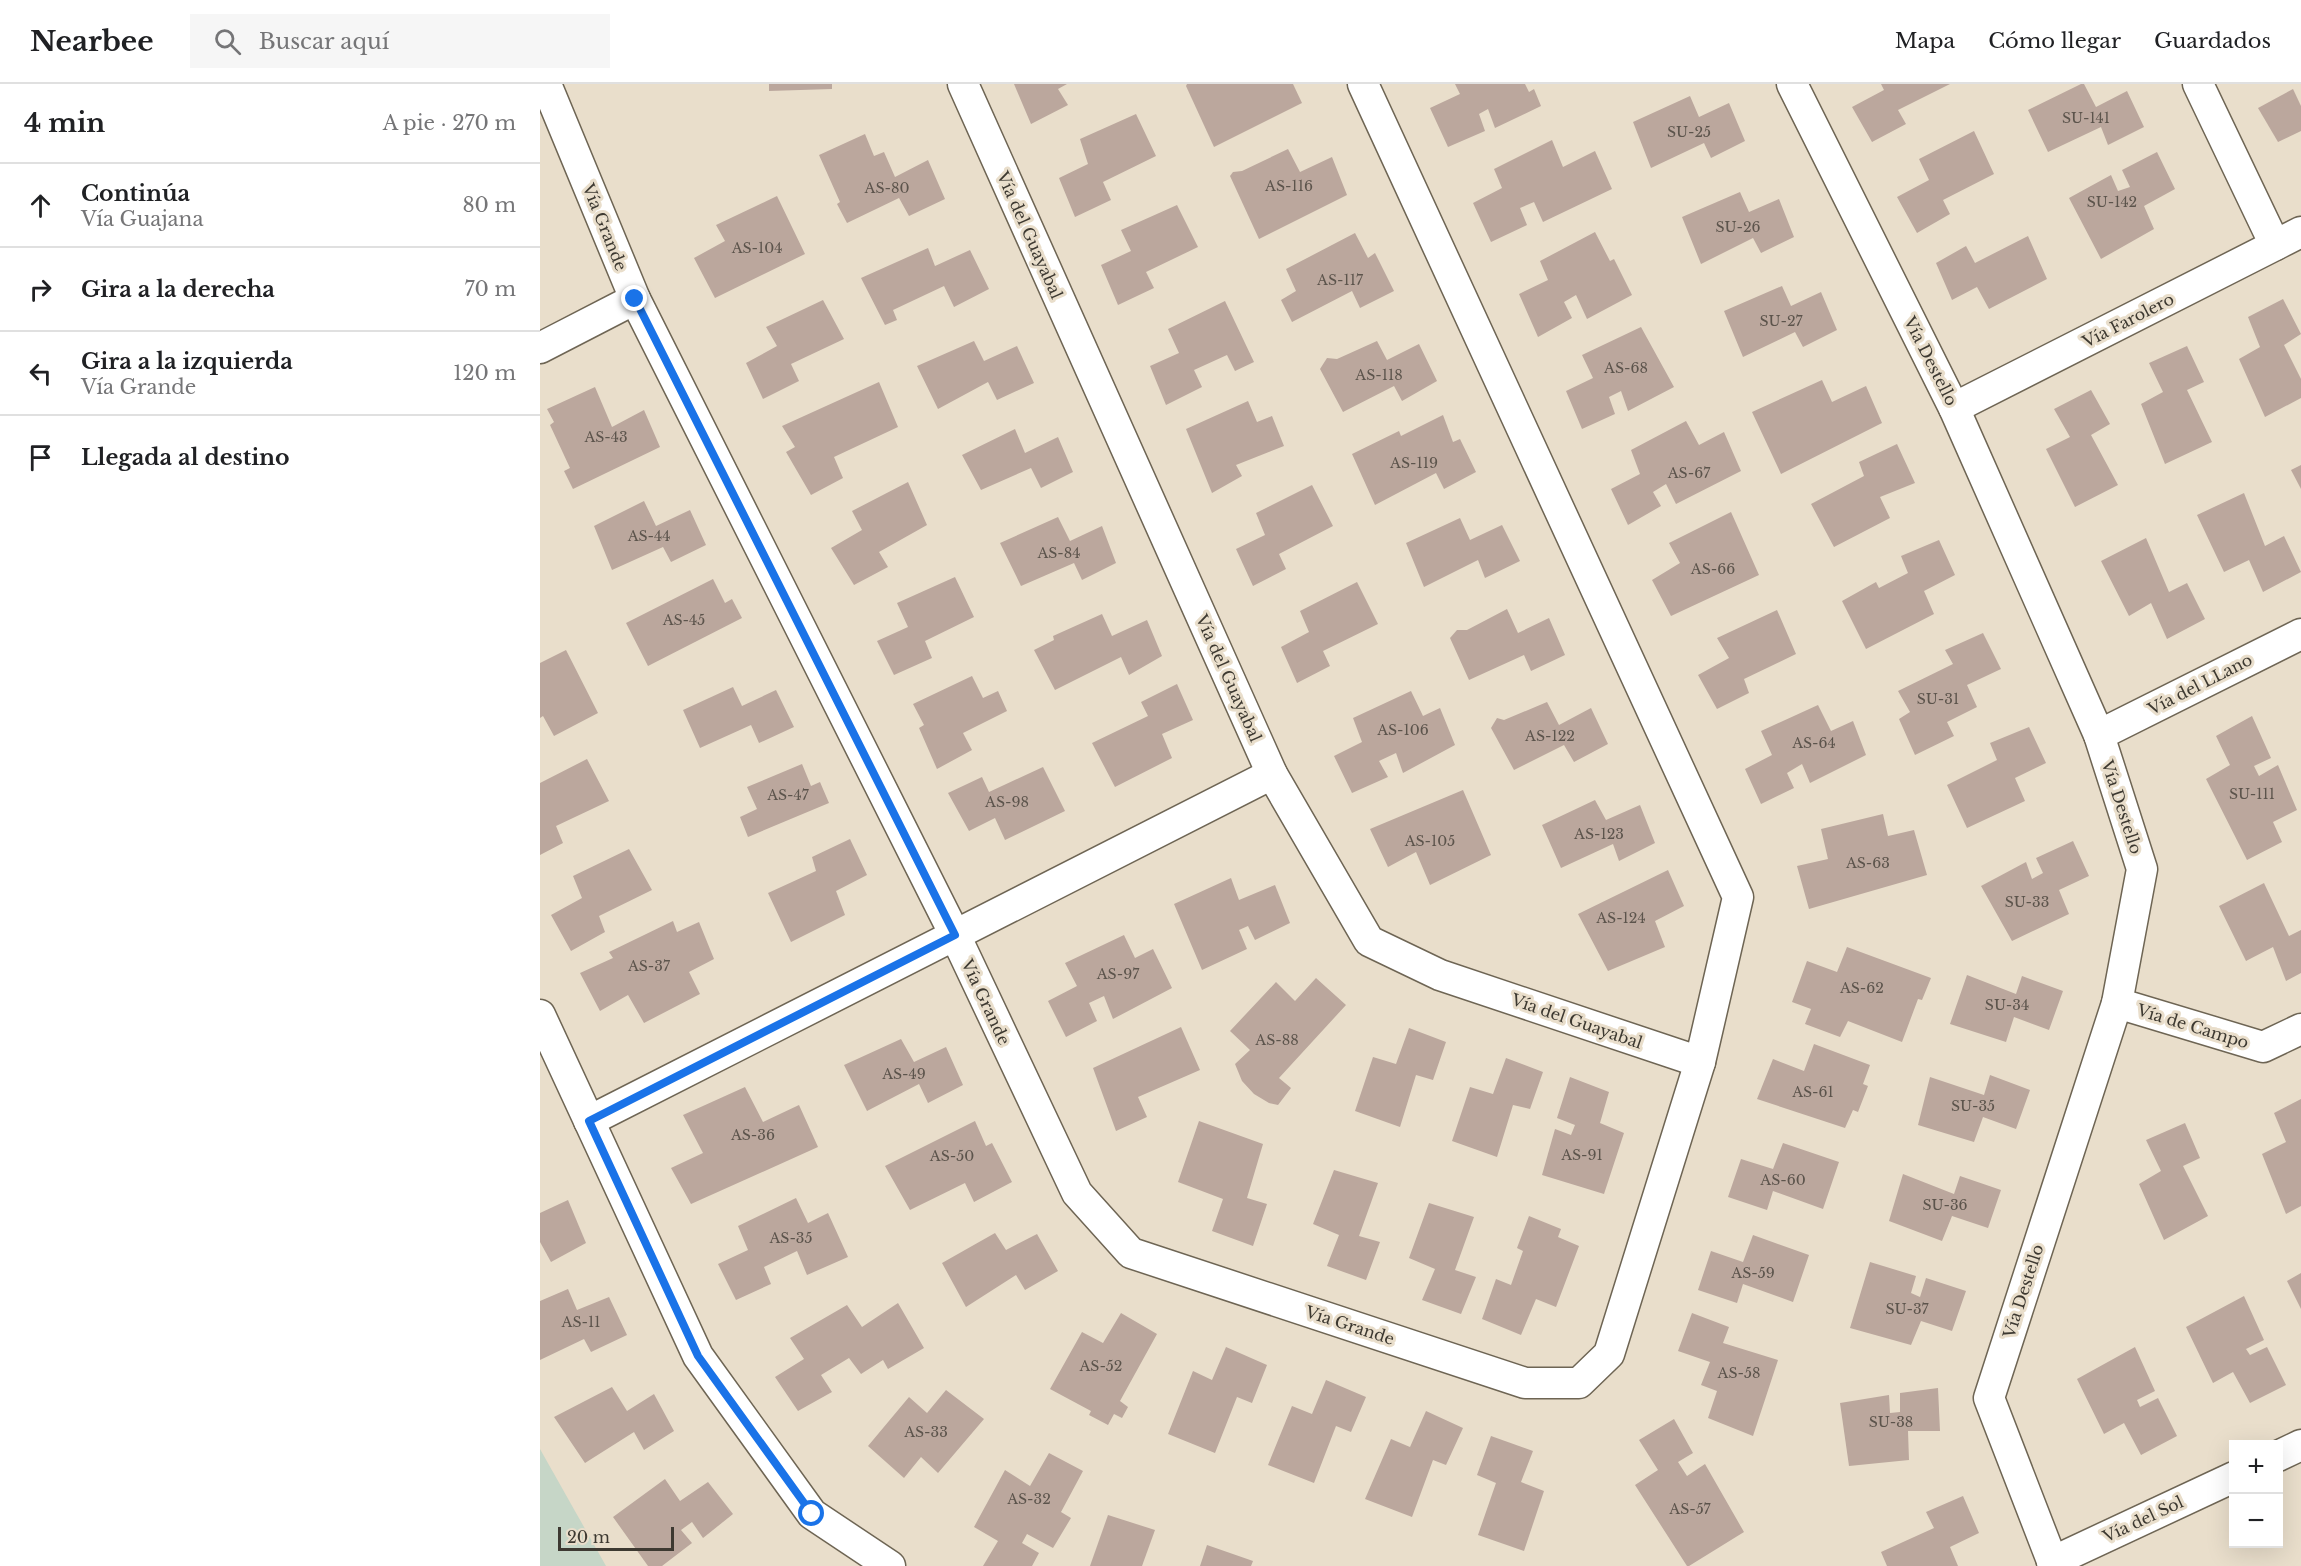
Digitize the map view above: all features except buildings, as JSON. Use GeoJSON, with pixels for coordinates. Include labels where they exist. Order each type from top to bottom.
{"type":"FeatureCollection","features":[{"type":"Feature","properties":{"kind":"street","name":"Vía Grande"},"geometry":{"type":"LineString","coordinates":[[546,84],[635,299],[955,935],[1077,1193],[1131,1252],[1525,1383],[1578,1383],[1609,1354],[1700,1062]]}},
{"type":"Feature","properties":{"kind":"street","name":"Vía del Guayabal"},"geometry":{"type":"LineString","coordinates":[[963,84],[1272,774],[1369,941],[1440,975],[1700,1062]]}},
{"type":"Feature","properties":{"kind":"street"},"geometry":{"type":"LineString","coordinates":[[1363,84],[1738,897],[1700,1062]]}},
{"type":"Feature","properties":{"kind":"street","name":"Vía Destello"},"geometry":{"type":"LineString","coordinates":[[1791,84],[1954,408],[2099,735],[2142,869],[2117,1003],[1989,1398],[2053,1564]]}},
{"type":"Feature","properties":{"kind":"street"},"geometry":{"type":"LineString","coordinates":[[2198,84],[2275,245]]}},
{"type":"Feature","properties":{"kind":"street","name":"Vía Farolero"},"geometry":{"type":"LineString","coordinates":[[1954,408],[2301,232]]}},
{"type":"Feature","properties":{"kind":"street"},"geometry":{"type":"LineString","coordinates":[[540,348],[635,299]]}},
{"type":"Feature","properties":{"kind":"street","name":"Vía del LLano"},"geometry":{"type":"LineString","coordinates":[[2099,735],[2301,634]]}},
{"type":"Feature","properties":{"kind":"street"},"geometry":{"type":"LineString","coordinates":[[589,1121],[1272,774]]}},
{"type":"Feature","properties":{"kind":"street","name":"Vía de Campo"},"geometry":{"type":"LineString","coordinates":[[2117,1003],[2263,1047],[2301,1029]]}},
{"type":"Feature","properties":{"kind":"street"},"geometry":{"type":"LineString","coordinates":[[540,1015],[698,1356],[812,1514],[890,1566]]}},
{"type":"Feature","properties":{"kind":"street"},"geometry":{"type":"LineString","coordinates":[[2283,1453],[2301,1445]]}},
{"type":"Feature","properties":{"kind":"street","name":"Vía del Sol"},"geometry":{"type":"LineString","coordinates":[[2053,1564],[2229,1479]]}},
{"type":"Feature","properties":{"kind":"green space"},"geometry":{"type":"Polygon","coordinates":[[[540,1449],[606,1566],[540,1566],[540,1449]]]}},
{"type":"Feature","properties":{"kind":"route"},"geometry":{"type":"LineString","coordinates":[[635,299],[955,935],[589,1121],[698,1356],[812,1514]]}}]}
